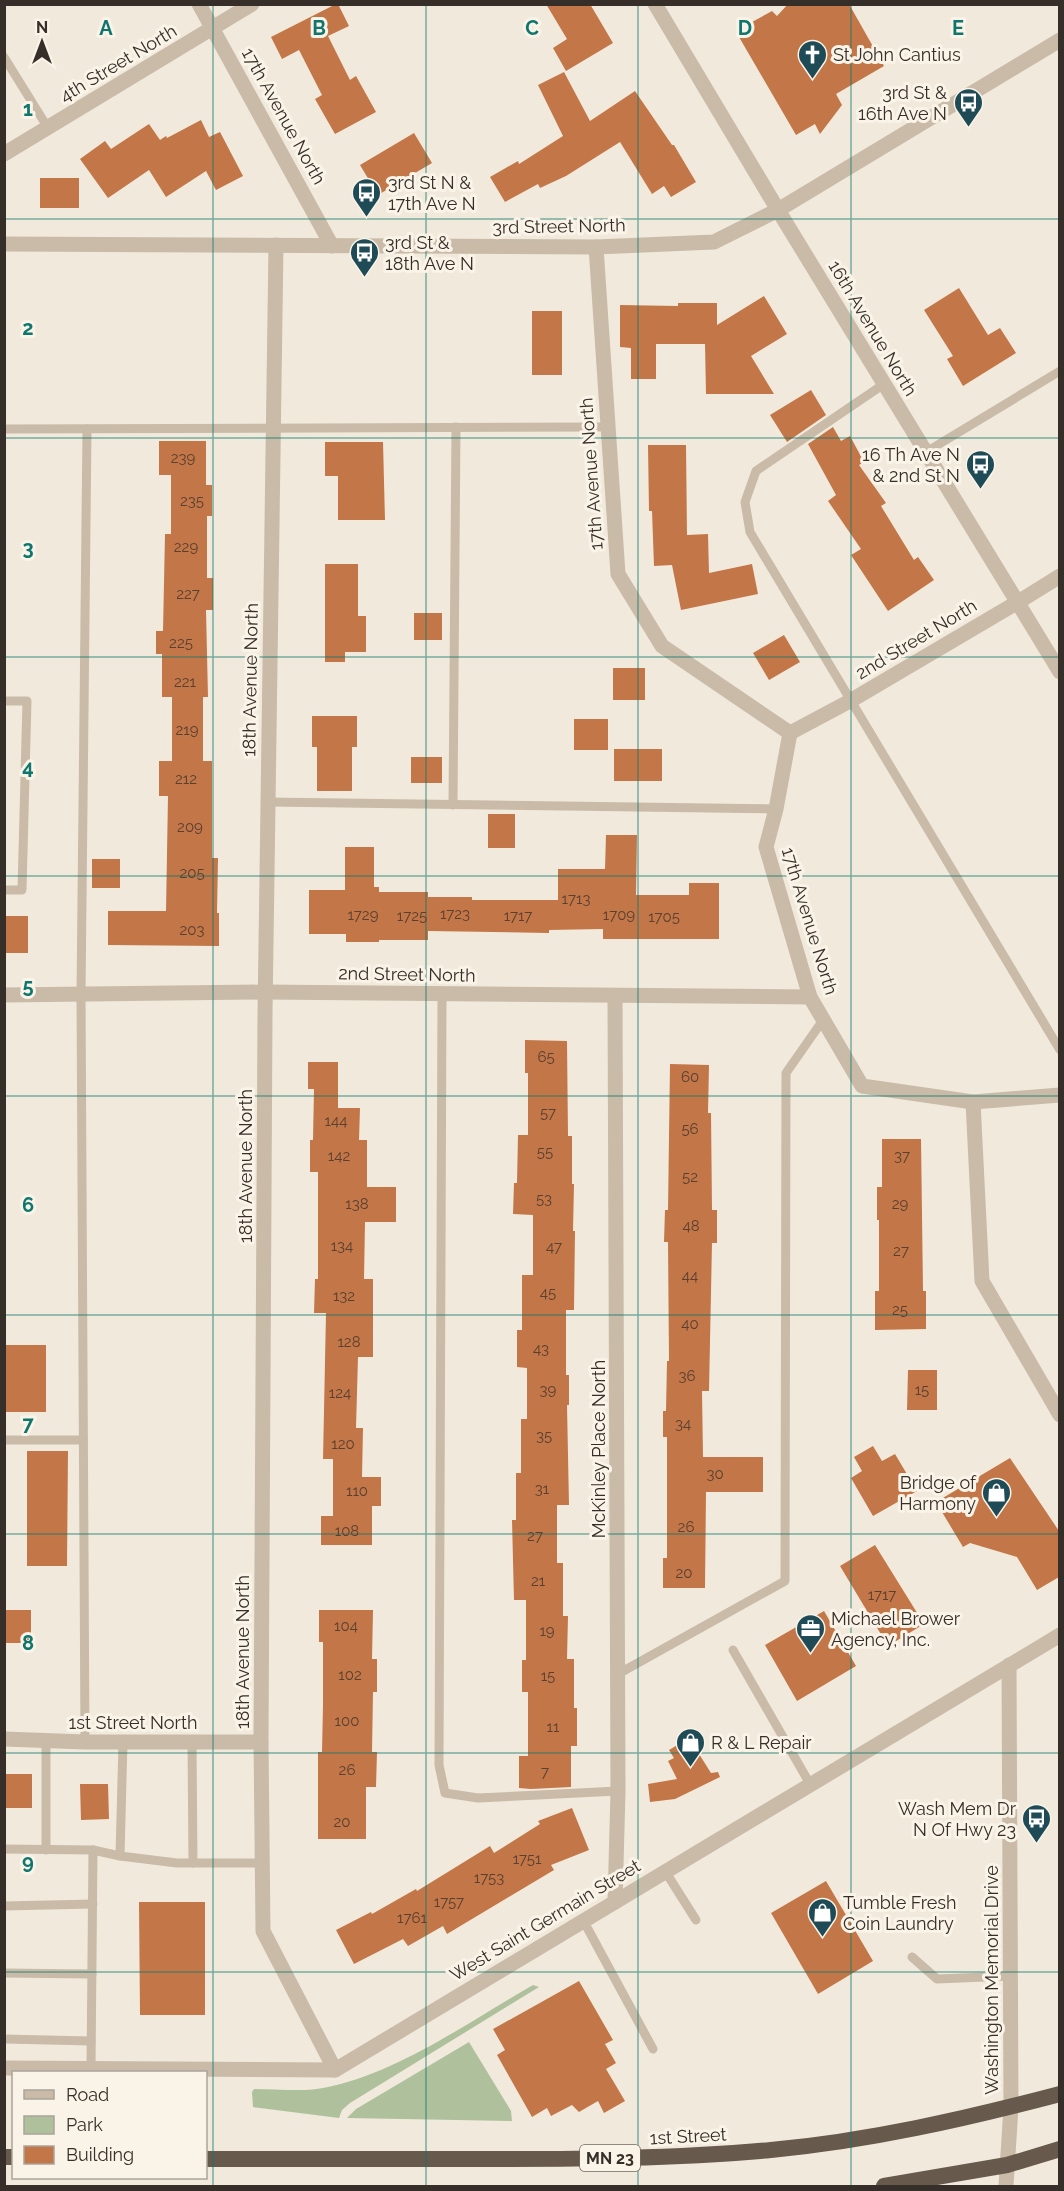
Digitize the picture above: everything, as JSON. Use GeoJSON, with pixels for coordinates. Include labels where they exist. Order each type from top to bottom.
{"type":"FeatureCollection","features":[{"type":"Feature","properties":{"kind":"highway","name":"1st Street"},"geometry":{"type":"LineString","coordinates":[[207,2159],[688,2157],[774,2150],[855,2138],[945,2122],[1059,2094]]}},
{"type":"Feature","properties":{"kind":"highway"},"geometry":{"type":"LineString","coordinates":[[884,2187],[1007,2165],[1059,2149]]}},
{"type":"Feature","properties":{"kind":"street","name":"17th Avenue North"},"geometry":{"type":"LineString","coordinates":[[199,4],[214,27],[332,246]]}},
{"type":"Feature","properties":{"kind":"street","name":"4th Street North"},"geometry":{"type":"LineString","coordinates":[[4,154],[252,4]]}},
{"type":"Feature","properties":{"kind":"street","name":"16th Avenue North"},"geometry":{"type":"LineString","coordinates":[[655,4],[1059,672]]}},
{"type":"Feature","properties":{"kind":"street","name":"3rd Street North"},"geometry":{"type":"LineString","coordinates":[[4,244],[596,247],[714,242],[778,210],[1059,40]]}},
{"type":"Feature","properties":{"kind":"street","name":"18th Avenue North"},"geometry":{"type":"LineString","coordinates":[[276,245],[265,992],[262,1931],[335,2070]]}},
{"type":"Feature","properties":{"kind":"street","name":"17th Avenue North"},"geometry":{"type":"LineString","coordinates":[[596,247],[618,574],[662,646],[790,733],[776,810],[766,847],[810,997],[862,1086],[973,1102]]}},
{"type":"Feature","properties":{"kind":"street","name":"2nd Street North"},"geometry":{"type":"LineString","coordinates":[[790,733],[850,701],[1059,576]]}},
{"type":"Feature","properties":{"kind":"street","name":"2nd Street North"},"geometry":{"type":"LineString","coordinates":[[4,995],[265,992],[810,997]]}},
{"type":"Feature","properties":{"kind":"street","name":"McKinley Place North"},"geometry":{"type":"LineString","coordinates":[[615,997],[618,1674],[615,1902]]}},
{"type":"Feature","properties":{"kind":"street"},"geometry":{"type":"LineString","coordinates":[[1059,1095],[973,1102],[982,1281],[1059,1412]]}},
{"type":"Feature","properties":{"kind":"street","name":"West Saint Germain Street"},"geometry":{"type":"LineString","coordinates":[[335,2070],[1059,1635]]}},
{"type":"Feature","properties":{"kind":"street","name":"Washington Memorial Drive"},"geometry":{"type":"LineString","coordinates":[[1006,2187],[1011,2107],[1009,1665]]}},
{"type":"Feature","properties":{"kind":"street","name":"1st Street North"},"geometry":{"type":"LineString","coordinates":[[4,1739],[85,1742],[261,1742]]}},
{"type":"Feature","properties":{"kind":"street"},"geometry":{"type":"LineString","coordinates":[[4,2068],[335,2070]]}},
{"type":"Feature","properties":{"kind":"lane"},"geometry":{"type":"LineString","coordinates":[[4,57],[48,128]]}},
{"type":"Feature","properties":{"kind":"lane"},"geometry":{"type":"LineString","coordinates":[[926,452],[1059,370]]}},
{"type":"Feature","properties":{"kind":"lane"},"geometry":{"type":"LineString","coordinates":[[884,384],[756,471],[745,501],[750,532],[1059,1050]]}},
{"type":"Feature","properties":{"kind":"lane"},"geometry":{"type":"LineString","coordinates":[[453,805],[456,427]]}},
{"type":"Feature","properties":{"kind":"lane"},"geometry":{"type":"LineString","coordinates":[[4,429],[608,427]]}},
{"type":"Feature","properties":{"kind":"lane"},"geometry":{"type":"LineString","coordinates":[[85,1742],[81,994],[87,429]]}},
{"type":"Feature","properties":{"kind":"lane"},"geometry":{"type":"LineString","coordinates":[[4,701],[27,701],[22,890],[4,890]]}},
{"type":"Feature","properties":{"kind":"lane"},"geometry":{"type":"LineString","coordinates":[[268,802],[776,810]]}},
{"type":"Feature","properties":{"kind":"lane"},"geometry":{"type":"LineString","coordinates":[[442,994],[439,1765],[445,1793],[478,1798],[618,1791]]}},
{"type":"Feature","properties":{"kind":"lane"},"geometry":{"type":"LineString","coordinates":[[618,1674],[785,1581],[786,1073],[824,1020]]}},
{"type":"Feature","properties":{"kind":"lane"},"geometry":{"type":"LineString","coordinates":[[4,1440],[83,1440]]}},
{"type":"Feature","properties":{"kind":"lane"},"geometry":{"type":"LineString","coordinates":[[733,1650],[810,1784]]}},
{"type":"Feature","properties":{"kind":"lane"},"geometry":{"type":"LineString","coordinates":[[46,1741],[46,1850]]}},
{"type":"Feature","properties":{"kind":"lane"},"geometry":{"type":"LineString","coordinates":[[120,1856],[123,1742]]}},
{"type":"Feature","properties":{"kind":"lane"},"geometry":{"type":"LineString","coordinates":[[192,1742],[193,1863]]}},
{"type":"Feature","properties":{"kind":"lane"},"geometry":{"type":"LineString","coordinates":[[4,1850],[93,1850],[120,1856],[193,1863],[262,1863]]}},
{"type":"Feature","properties":{"kind":"lane"},"geometry":{"type":"LineString","coordinates":[[91,2067],[93,1850]]}},
{"type":"Feature","properties":{"kind":"lane"},"geometry":{"type":"LineString","coordinates":[[665,1871],[696,1920]]}},
{"type":"Feature","properties":{"kind":"lane"},"geometry":{"type":"LineString","coordinates":[[4,1905],[93,1904]]}},
{"type":"Feature","properties":{"kind":"lane"},"geometry":{"type":"LineString","coordinates":[[583,1920],[653,2049]]}},
{"type":"Feature","properties":{"kind":"lane"},"geometry":{"type":"LineString","coordinates":[[912,1957],[937,1979],[1010,1976]]}},
{"type":"Feature","properties":{"kind":"lane"},"geometry":{"type":"LineString","coordinates":[[4,1973],[92,1974]]}},
{"type":"Feature","properties":{"kind":"lane"},"geometry":{"type":"LineString","coordinates":[[4,2039],[91,2041]]}},
{"type":"Feature","properties":{"kind":"green space"},"geometry":{"type":"Polygon","coordinates":[[[533,1985],[539,1987],[350,2103],[342,2110],[339,2118],[253,2107],[252,2092],[254,2089],[323,2088],[378,2071],[431,2045],[533,1985]]]}},
{"type":"Feature","properties":{"kind":"green space"},"geometry":{"type":"Polygon","coordinates":[[[469,2042],[511,2111],[512,2121],[347,2118],[356,2109],[469,2042]]]}},
{"type":"Feature","properties":{"kind":"building"},"geometry":{"type":"Polygon","coordinates":[[[336,4],[349,26],[328,36],[350,80],[356,76],[376,112],[335,134],[315,99],[322,95],[299,50],[282,59],[271,37],[336,4]]]}},
{"type":"Feature","properties":{"kind":"building"},"geometry":{"type":"Polygon","coordinates":[[[546,4],[590,4],[613,43],[566,71],[553,48],[567,39],[546,4]]]}},
{"type":"Feature","properties":{"kind":"building","name":"St John Cantius"},"geometry":{"type":"Polygon","coordinates":[[[788,4],[849,4],[884,66],[836,94],[842,105],[820,134],[815,124],[796,135],[739,37],[750,31],[752,22],[772,11],[777,16],[788,4]]]}},
{"type":"Feature","properties":{"kind":"building"},"geometry":{"type":"Polygon","coordinates":[[[564,72],[590,121],[635,91],[674,145],[696,182],[671,197],[664,186],[652,194],[620,142],[566,176],[540,188],[538,184],[505,202],[490,177],[518,161],[519,164],[563,136],[538,85],[564,72]]]}},
{"type":"Feature","properties":{"kind":"building"},"geometry":{"type":"Polygon","coordinates":[[[201,120],[209,137],[220,132],[243,176],[216,190],[206,171],[166,197],[149,170],[108,198],[80,159],[105,141],[111,149],[149,124],[160,140],[201,120]]]}},
{"type":"Feature","properties":{"kind":"building"},"geometry":{"type":"Polygon","coordinates":[[[414,133],[432,163],[378,195],[360,165],[414,133]]]}},
{"type":"Feature","properties":{"kind":"building"},"geometry":{"type":"Polygon","coordinates":[[[40,178],[79,178],[79,208],[40,208],[40,178]]]}},
{"type":"Feature","properties":{"kind":"building"},"geometry":{"type":"Polygon","coordinates":[[[959,288],[988,335],[1000,328],[1016,353],[963,386],[947,359],[953,356],[924,310],[959,288]]]}},
{"type":"Feature","properties":{"kind":"building"},"geometry":{"type":"Polygon","coordinates":[[[764,296],[787,334],[751,356],[774,394],[706,394],[705,344],[656,344],[656,379],[631,379],[631,348],[620,347],[620,305],[678,306],[678,303],[717,303],[717,325],[764,296]]]}},
{"type":"Feature","properties":{"kind":"building"},"geometry":{"type":"Polygon","coordinates":[[[532,311],[562,311],[562,375],[532,375],[532,311]]]}},
{"type":"Feature","properties":{"kind":"building"},"geometry":{"type":"Polygon","coordinates":[[[811,390],[826,415],[787,442],[770,415],[811,390]]]}},
{"type":"Feature","properties":{"kind":"building"},"geometry":{"type":"Polygon","coordinates":[[[833,427],[841,441],[850,436],[864,462],[859,465],[886,503],[881,506],[914,560],[918,557],[934,580],[888,611],[851,555],[861,549],[828,501],[836,495],[808,444],[833,427]]]}},
{"type":"Feature","properties":{"kind":"building"},"geometry":{"type":"Polygon","coordinates":[[[159,441],[206,441],[206,485],[212,485],[212,516],[207,516],[207,578],[213,578],[213,610],[206,610],[208,697],[203,697],[203,761],[212,761],[212,858],[218,858],[219,946],[108,945],[108,911],[166,911],[168,796],[159,796],[159,761],[172,761],[172,697],[162,697],[162,654],[156,654],[156,631],[163,631],[165,534],[171,534],[171,475],[159,475],[159,441]]]}},
{"type":"Feature","properties":{"kind":"building"},"geometry":{"type":"Polygon","coordinates":[[[325,442],[383,442],[385,520],[338,520],[338,476],[325,476],[325,442]]]}},
{"type":"Feature","properties":{"kind":"building"},"geometry":{"type":"Polygon","coordinates":[[[648,445],[686,445],[687,535],[708,534],[709,573],[752,564],[758,594],[681,610],[672,565],[654,566],[652,511],[649,511],[648,445]]]}},
{"type":"Feature","properties":{"kind":"building"},"geometry":{"type":"Polygon","coordinates":[[[325,564],[358,564],[358,616],[366,616],[366,652],[345,652],[345,662],[325,662],[325,564]]]}},
{"type":"Feature","properties":{"kind":"building"},"geometry":{"type":"Polygon","coordinates":[[[414,613],[442,613],[442,640],[414,640],[414,613]]]}},
{"type":"Feature","properties":{"kind":"building"},"geometry":{"type":"Polygon","coordinates":[[[784,635],[800,662],[769,680],[753,653],[784,635]]]}},
{"type":"Feature","properties":{"kind":"building"},"geometry":{"type":"Polygon","coordinates":[[[613,668],[645,668],[645,700],[613,700],[613,668]]]}},
{"type":"Feature","properties":{"kind":"building"},"geometry":{"type":"Polygon","coordinates":[[[312,716],[357,716],[357,747],[352,747],[352,791],[317,791],[317,747],[312,747],[312,716]]]}},
{"type":"Feature","properties":{"kind":"building"},"geometry":{"type":"Polygon","coordinates":[[[574,719],[608,719],[608,750],[574,750],[574,719]]]}},
{"type":"Feature","properties":{"kind":"building"},"geometry":{"type":"Polygon","coordinates":[[[614,749],[662,749],[662,781],[614,781],[614,749]]]}},
{"type":"Feature","properties":{"kind":"building"},"geometry":{"type":"Polygon","coordinates":[[[411,757],[442,757],[442,783],[411,783],[411,757]]]}},
{"type":"Feature","properties":{"kind":"building"},"geometry":{"type":"Polygon","coordinates":[[[488,814],[515,814],[515,848],[488,848],[488,814]]]}},
{"type":"Feature","properties":{"kind":"building"},"geometry":{"type":"Polygon","coordinates":[[[606,835],[637,835],[636,895],[689,895],[689,883],[719,883],[719,939],[603,939],[603,929],[549,930],[549,933],[428,931],[428,940],[379,940],[379,942],[346,942],[346,934],[309,934],[309,890],[345,890],[345,847],[374,847],[374,887],[379,887],[379,892],[428,892],[428,897],[472,897],[472,900],[558,900],[558,869],[605,869],[606,835]]]}},
{"type":"Feature","properties":{"kind":"building"},"geometry":{"type":"Polygon","coordinates":[[[92,859],[120,859],[120,888],[92,888],[92,859]]]}},
{"type":"Feature","properties":{"kind":"building"},"geometry":{"type":"Polygon","coordinates":[[[4,916],[28,916],[28,953],[4,953],[4,916]]]}},
{"type":"Feature","properties":{"kind":"building"},"geometry":{"type":"Polygon","coordinates":[[[525,1040],[567,1041],[568,1136],[572,1136],[573,1231],[575,1231],[574,1310],[566,1310],[566,1375],[569,1375],[569,1405],[567,1405],[569,1505],[557,1505],[557,1563],[563,1563],[563,1616],[568,1616],[567,1659],[574,1659],[577,1746],[571,1746],[571,1787],[531,1789],[519,1788],[519,1756],[528,1756],[528,1692],[522,1692],[522,1660],[526,1660],[526,1600],[514,1600],[512,1520],[516,1520],[516,1473],[521,1473],[521,1419],[527,1419],[527,1368],[517,1367],[517,1330],[522,1330],[522,1275],[533,1275],[533,1215],[513,1214],[514,1183],[517,1183],[518,1135],[528,1135],[528,1073],[525,1073],[525,1040]]]}},
{"type":"Feature","properties":{"kind":"building"},"geometry":{"type":"Polygon","coordinates":[[[308,1062],[338,1062],[338,1108],[360,1108],[359,1140],[367,1140],[367,1187],[396,1187],[396,1222],[365,1222],[364,1279],[373,1279],[373,1357],[358,1357],[356,1428],[363,1428],[362,1477],[381,1477],[381,1506],[372,1506],[372,1545],[321,1545],[321,1516],[333,1516],[333,1459],[323,1459],[326,1313],[314,1313],[315,1279],[318,1279],[318,1172],[310,1172],[314,1089],[308,1089],[308,1062]]]}},
{"type":"Feature","properties":{"kind":"building"},"geometry":{"type":"Polygon","coordinates":[[[670,1064],[709,1065],[708,1113],[711,1113],[712,1210],[717,1210],[717,1243],[712,1243],[709,1391],[702,1391],[703,1457],[763,1457],[763,1492],[706,1492],[705,1588],[663,1588],[663,1558],[667,1558],[667,1437],[663,1437],[663,1411],[666,1411],[667,1361],[669,1361],[668,1242],[664,1242],[665,1210],[668,1210],[670,1064]]]}},
{"type":"Feature","properties":{"kind":"building"},"geometry":{"type":"Polygon","coordinates":[[[882,1139],[921,1139],[923,1291],[926,1291],[926,1329],[875,1330],[875,1291],[879,1291],[877,1187],[882,1187],[882,1139]]]}},
{"type":"Feature","properties":{"kind":"building"},"geometry":{"type":"Polygon","coordinates":[[[4,1345],[46,1345],[46,1412],[4,1412],[4,1345]]]}},
{"type":"Feature","properties":{"kind":"building"},"geometry":{"type":"Polygon","coordinates":[[[908,1370],[937,1370],[937,1410],[907,1410],[908,1370]]]}},
{"type":"Feature","properties":{"kind":"building"},"geometry":{"type":"Polygon","coordinates":[[[873,1446],[882,1461],[895,1454],[917,1491],[873,1516],[851,1478],[862,1471],[854,1457],[873,1446]]]}},
{"type":"Feature","properties":{"kind":"building"},"geometry":{"type":"Polygon","coordinates":[[[27,1451],[68,1451],[67,1566],[27,1566],[27,1451]]]}},
{"type":"Feature","properties":{"kind":"building","name":"Bridge of Harmony"},"geometry":{"type":"Polygon","coordinates":[[[1010,1458],[1059,1531],[1059,1577],[1037,1590],[1017,1557],[970,1543],[963,1547],[936,1502],[1010,1458]]]}},
{"type":"Feature","properties":{"kind":"building"},"geometry":{"type":"Polygon","coordinates":[[[875,1545],[924,1624],[888,1646],[840,1566],[875,1545]]]}},
{"type":"Feature","properties":{"kind":"building"},"geometry":{"type":"Polygon","coordinates":[[[4,1610],[31,1610],[31,1643],[4,1643],[4,1610]]]}},
{"type":"Feature","properties":{"kind":"building"},"geometry":{"type":"Polygon","coordinates":[[[319,1610],[373,1610],[372,1659],[377,1659],[377,1692],[373,1692],[372,1752],[377,1752],[376,1787],[366,1787],[366,1839],[318,1839],[318,1752],[322,1752],[323,1705],[323,1642],[319,1642],[319,1610]]]}},
{"type":"Feature","properties":{"kind":"building"},"geometry":{"type":"Polygon","coordinates":[[[824,1611],[856,1666],[797,1701],[765,1645],[824,1611]]]}},
{"type":"Feature","properties":{"kind":"building","name":"R & L Repair"},"geometry":{"type":"Polygon","coordinates":[[[689,1738],[711,1773],[718,1772],[720,1777],[675,1799],[650,1802],[648,1784],[677,1779],[668,1761],[674,1758],[669,1750],[689,1738]]]}},
{"type":"Feature","properties":{"kind":"building"},"geometry":{"type":"Polygon","coordinates":[[[4,1774],[32,1774],[32,1808],[4,1808],[4,1774]]]}},
{"type":"Feature","properties":{"kind":"building"},"geometry":{"type":"Polygon","coordinates":[[[80,1784],[108,1784],[109,1819],[81,1820],[80,1784]]]}},
{"type":"Feature","properties":{"kind":"building"},"geometry":{"type":"Polygon","coordinates":[[[572,1808],[589,1850],[551,1865],[554,1870],[447,1934],[443,1926],[408,1946],[403,1939],[354,1964],[336,1930],[371,1912],[372,1914],[416,1889],[417,1891],[490,1846],[494,1853],[540,1824],[538,1821],[572,1808]]]}},
{"type":"Feature","properties":{"kind":"building","name":"Tumble Fresh Coin Laundry"},"geometry":{"type":"Polygon","coordinates":[[[826,1881],[873,1961],[818,1994],[771,1913],[826,1881]]]}},
{"type":"Feature","properties":{"kind":"building"},"geometry":{"type":"Polygon","coordinates":[[[139,1902],[205,1902],[205,2015],[140,2015],[139,1902]]]}},
{"type":"Feature","properties":{"kind":"building"},"geometry":{"type":"Polygon","coordinates":[[[579,1981],[613,2040],[605,2044],[616,2063],[606,2069],[625,2101],[604,2113],[598,2101],[579,2112],[572,2105],[551,2116],[547,2108],[532,2117],[497,2055],[505,2050],[493,2029],[579,1981]]]}},
{"type":"Feature","properties":{"kind":"place","name":"St John Cantius"},"geometry":{"type":"Point","coordinates":[812,80]}},
{"type":"Feature","properties":{"kind":"place","name":"3rd St & 16th Ave N"},"geometry":{"type":"Point","coordinates":[968,128]}},
{"type":"Feature","properties":{"kind":"place","name":"3rd St N & 17th Ave N"},"geometry":{"type":"Point","coordinates":[367,218]}},
{"type":"Feature","properties":{"kind":"place","name":"3rd St & 18th Ave N"},"geometry":{"type":"Point","coordinates":[364,278]}},
{"type":"Feature","properties":{"kind":"place","name":"16 Th Ave N & 2nd St N"},"geometry":{"type":"Point","coordinates":[981,490]}},
{"type":"Feature","properties":{"kind":"place","name":"Bridge of Harmony"},"geometry":{"type":"Point","coordinates":[997,1518]}},
{"type":"Feature","properties":{"kind":"place","name":"Michael Brower Agency, Inc."},"geometry":{"type":"Point","coordinates":[810,1654]}},
{"type":"Feature","properties":{"kind":"place","name":"R & L Repair"},"geometry":{"type":"Point","coordinates":[690,1768]}},
{"type":"Feature","properties":{"kind":"place","name":"Wash Mem Dr N Of Hwy 23"},"geometry":{"type":"Point","coordinates":[1037,1844]}},
{"type":"Feature","properties":{"kind":"place","name":"Tumble Fresh Coin Laundry"},"geometry":{"type":"Point","coordinates":[822,1938]}}]}
